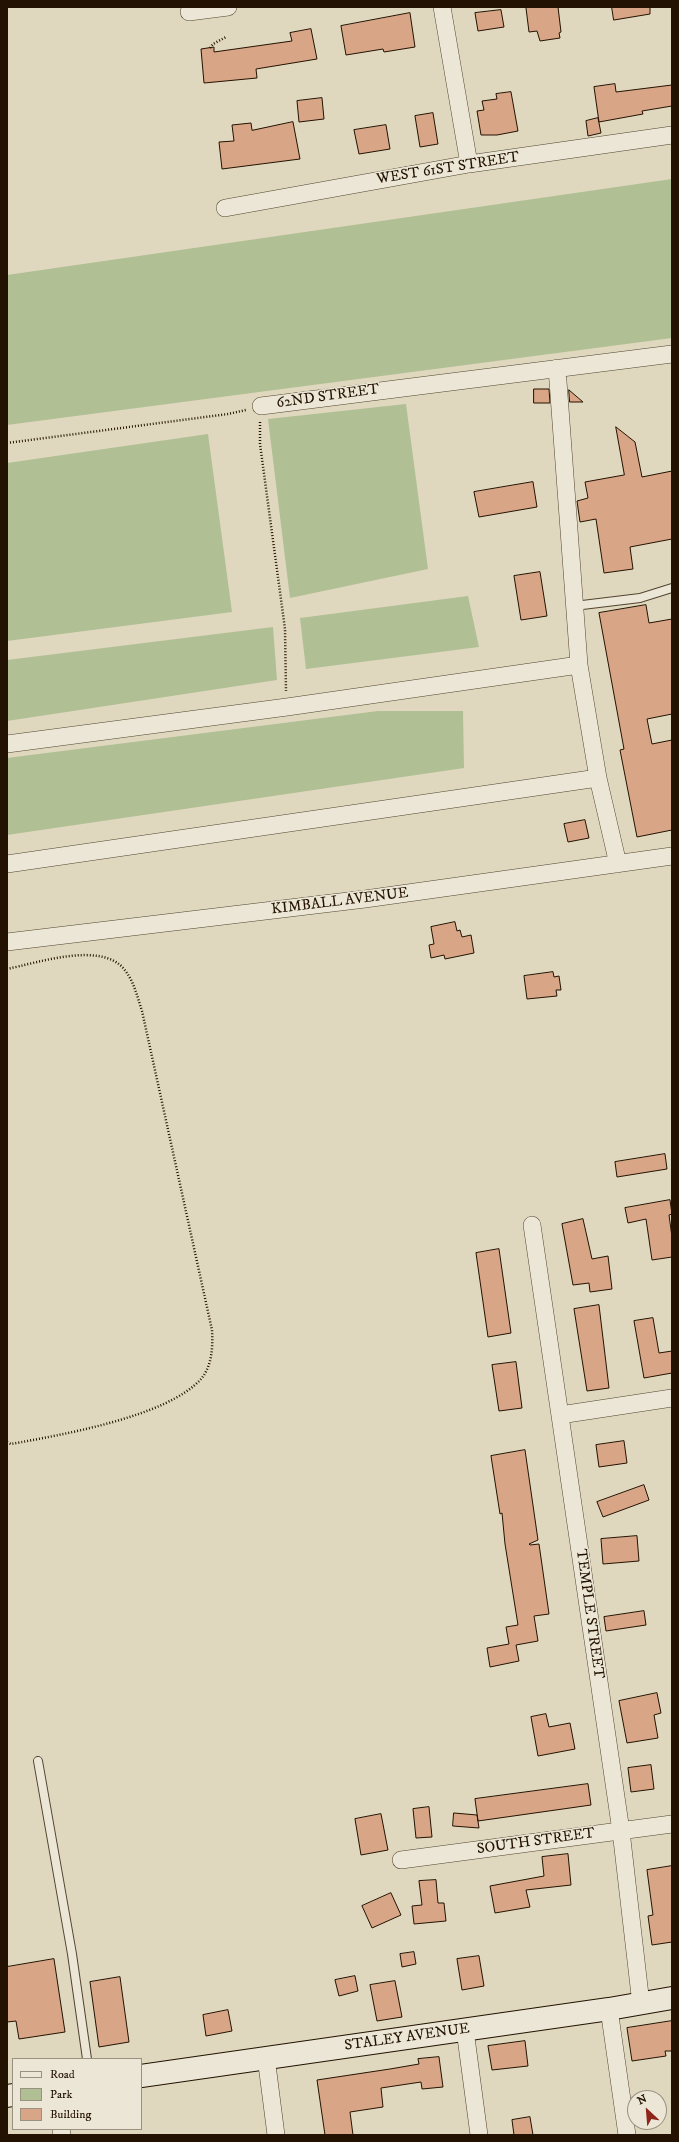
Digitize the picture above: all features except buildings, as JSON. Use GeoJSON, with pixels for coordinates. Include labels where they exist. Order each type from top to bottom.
{"type":"FeatureCollection","features":[{"type":"Feature","properties":{"kind":"street"},"geometry":{"type":"LineString","coordinates":[[189,12],[228,7]]}},
{"type":"Feature","properties":{"kind":"street"},"geometry":{"type":"LineString","coordinates":[[442,7],[470,164]]}},
{"type":"Feature","properties":{"kind":"street","name":"WEST 61ST STREET"},"geometry":{"type":"LineString","coordinates":[[225,208],[470,164],[672,135]]}},
{"type":"Feature","properties":{"kind":"street","name":"62ND STREET"},"geometry":{"type":"LineString","coordinates":[[261,406],[672,354]]}},
{"type":"Feature","properties":{"kind":"street"},"geometry":{"type":"LineString","coordinates":[[557,368],[579,665],[598,778],[618,864]]}},
{"type":"Feature","properties":{"kind":"street"},"geometry":{"type":"LineString","coordinates":[[7,744],[287,707],[579,665]]}},
{"type":"Feature","properties":{"kind":"street"},"geometry":{"type":"LineString","coordinates":[[7,864],[598,778]]}},
{"type":"Feature","properties":{"kind":"street","name":"KIMBALL AVENUE"},"geometry":{"type":"LineString","coordinates":[[7,942],[365,899],[672,856]]}},
{"type":"Feature","properties":{"kind":"street","name":"TEMPLE STREET"},"geometry":{"type":"LineString","coordinates":[[532,1225],[621,1831],[641,2004]]}},
{"type":"Feature","properties":{"kind":"street"},"geometry":{"type":"LineString","coordinates":[[560,1415],[672,1398]]}},
{"type":"Feature","properties":{"kind":"street","name":"SOUTH STREET"},"geometry":{"type":"LineString","coordinates":[[401,1860],[672,1824]]}},
{"type":"Feature","properties":{"kind":"street","name":"STALEY AVENUE"},"geometry":{"type":"LineString","coordinates":[[142,2076],[266,2057],[609,2010],[672,1998]]}},
{"type":"Feature","properties":{"kind":"street"},"geometry":{"type":"LineString","coordinates":[[609,2010],[627,2135]]}},
{"type":"Feature","properties":{"kind":"street"},"geometry":{"type":"LineString","coordinates":[[465,2030],[479,2135]]}},
{"type":"Feature","properties":{"kind":"street"},"geometry":{"type":"LineString","coordinates":[[266,2057],[276,2135]]}},
{"type":"Feature","properties":{"kind":"lane"},"geometry":{"type":"LineString","coordinates":[[574,606],[640,598],[672,588]]}},
{"type":"Feature","properties":{"kind":"lane"},"geometry":{"type":"LineString","coordinates":[[38,1761],[66,1915],[87,2058]]}},
{"type":"Feature","properties":{"kind":"path"},"geometry":{"type":"LineString","coordinates":[[210,48],[213,44],[226,36]]}},
{"type":"Feature","properties":{"kind":"path"},"geometry":{"type":"LineString","coordinates":[[7,443],[228,414],[261,406]]}},
{"type":"Feature","properties":{"kind":"path","name":"62ND STREET"},"geometry":{"type":"LineString","coordinates":[[261,406],[260,444],[286,629],[287,707]]}},
{"type":"Feature","properties":{"kind":"path"},"geometry":{"type":"LineString","coordinates":[[7,969],[80,955],[96,955],[112,960],[123,968],[132,981],[142,1011],[212,1330],[213,1346],[210,1362],[202,1378],[187,1392],[155,1408],[75,1432],[11,1444],[7,1442]]}},
{"type":"Feature","properties":{"kind":"green space"},"geometry":{"type":"Polygon","coordinates":[[[672,179],[672,338],[7,425],[7,275],[672,179]]]}},
{"type":"Feature","properties":{"kind":"green space"},"geometry":{"type":"Polygon","coordinates":[[[406,404],[428,569],[290,598],[268,419],[406,404]]]}},
{"type":"Feature","properties":{"kind":"green space"},"geometry":{"type":"Polygon","coordinates":[[[208,434],[232,612],[7,641],[7,463],[208,434]]]}},
{"type":"Feature","properties":{"kind":"green space"},"geometry":{"type":"Polygon","coordinates":[[[468,596],[479,647],[306,669],[300,618],[468,596]]]}},
{"type":"Feature","properties":{"kind":"green space"},"geometry":{"type":"Polygon","coordinates":[[[273,627],[277,680],[7,721],[7,660],[273,627]]]}},
{"type":"Feature","properties":{"kind":"green space"},"geometry":{"type":"Polygon","coordinates":[[[378,711],[463,711],[464,768],[7,835],[7,758],[378,711]]]}}]}
